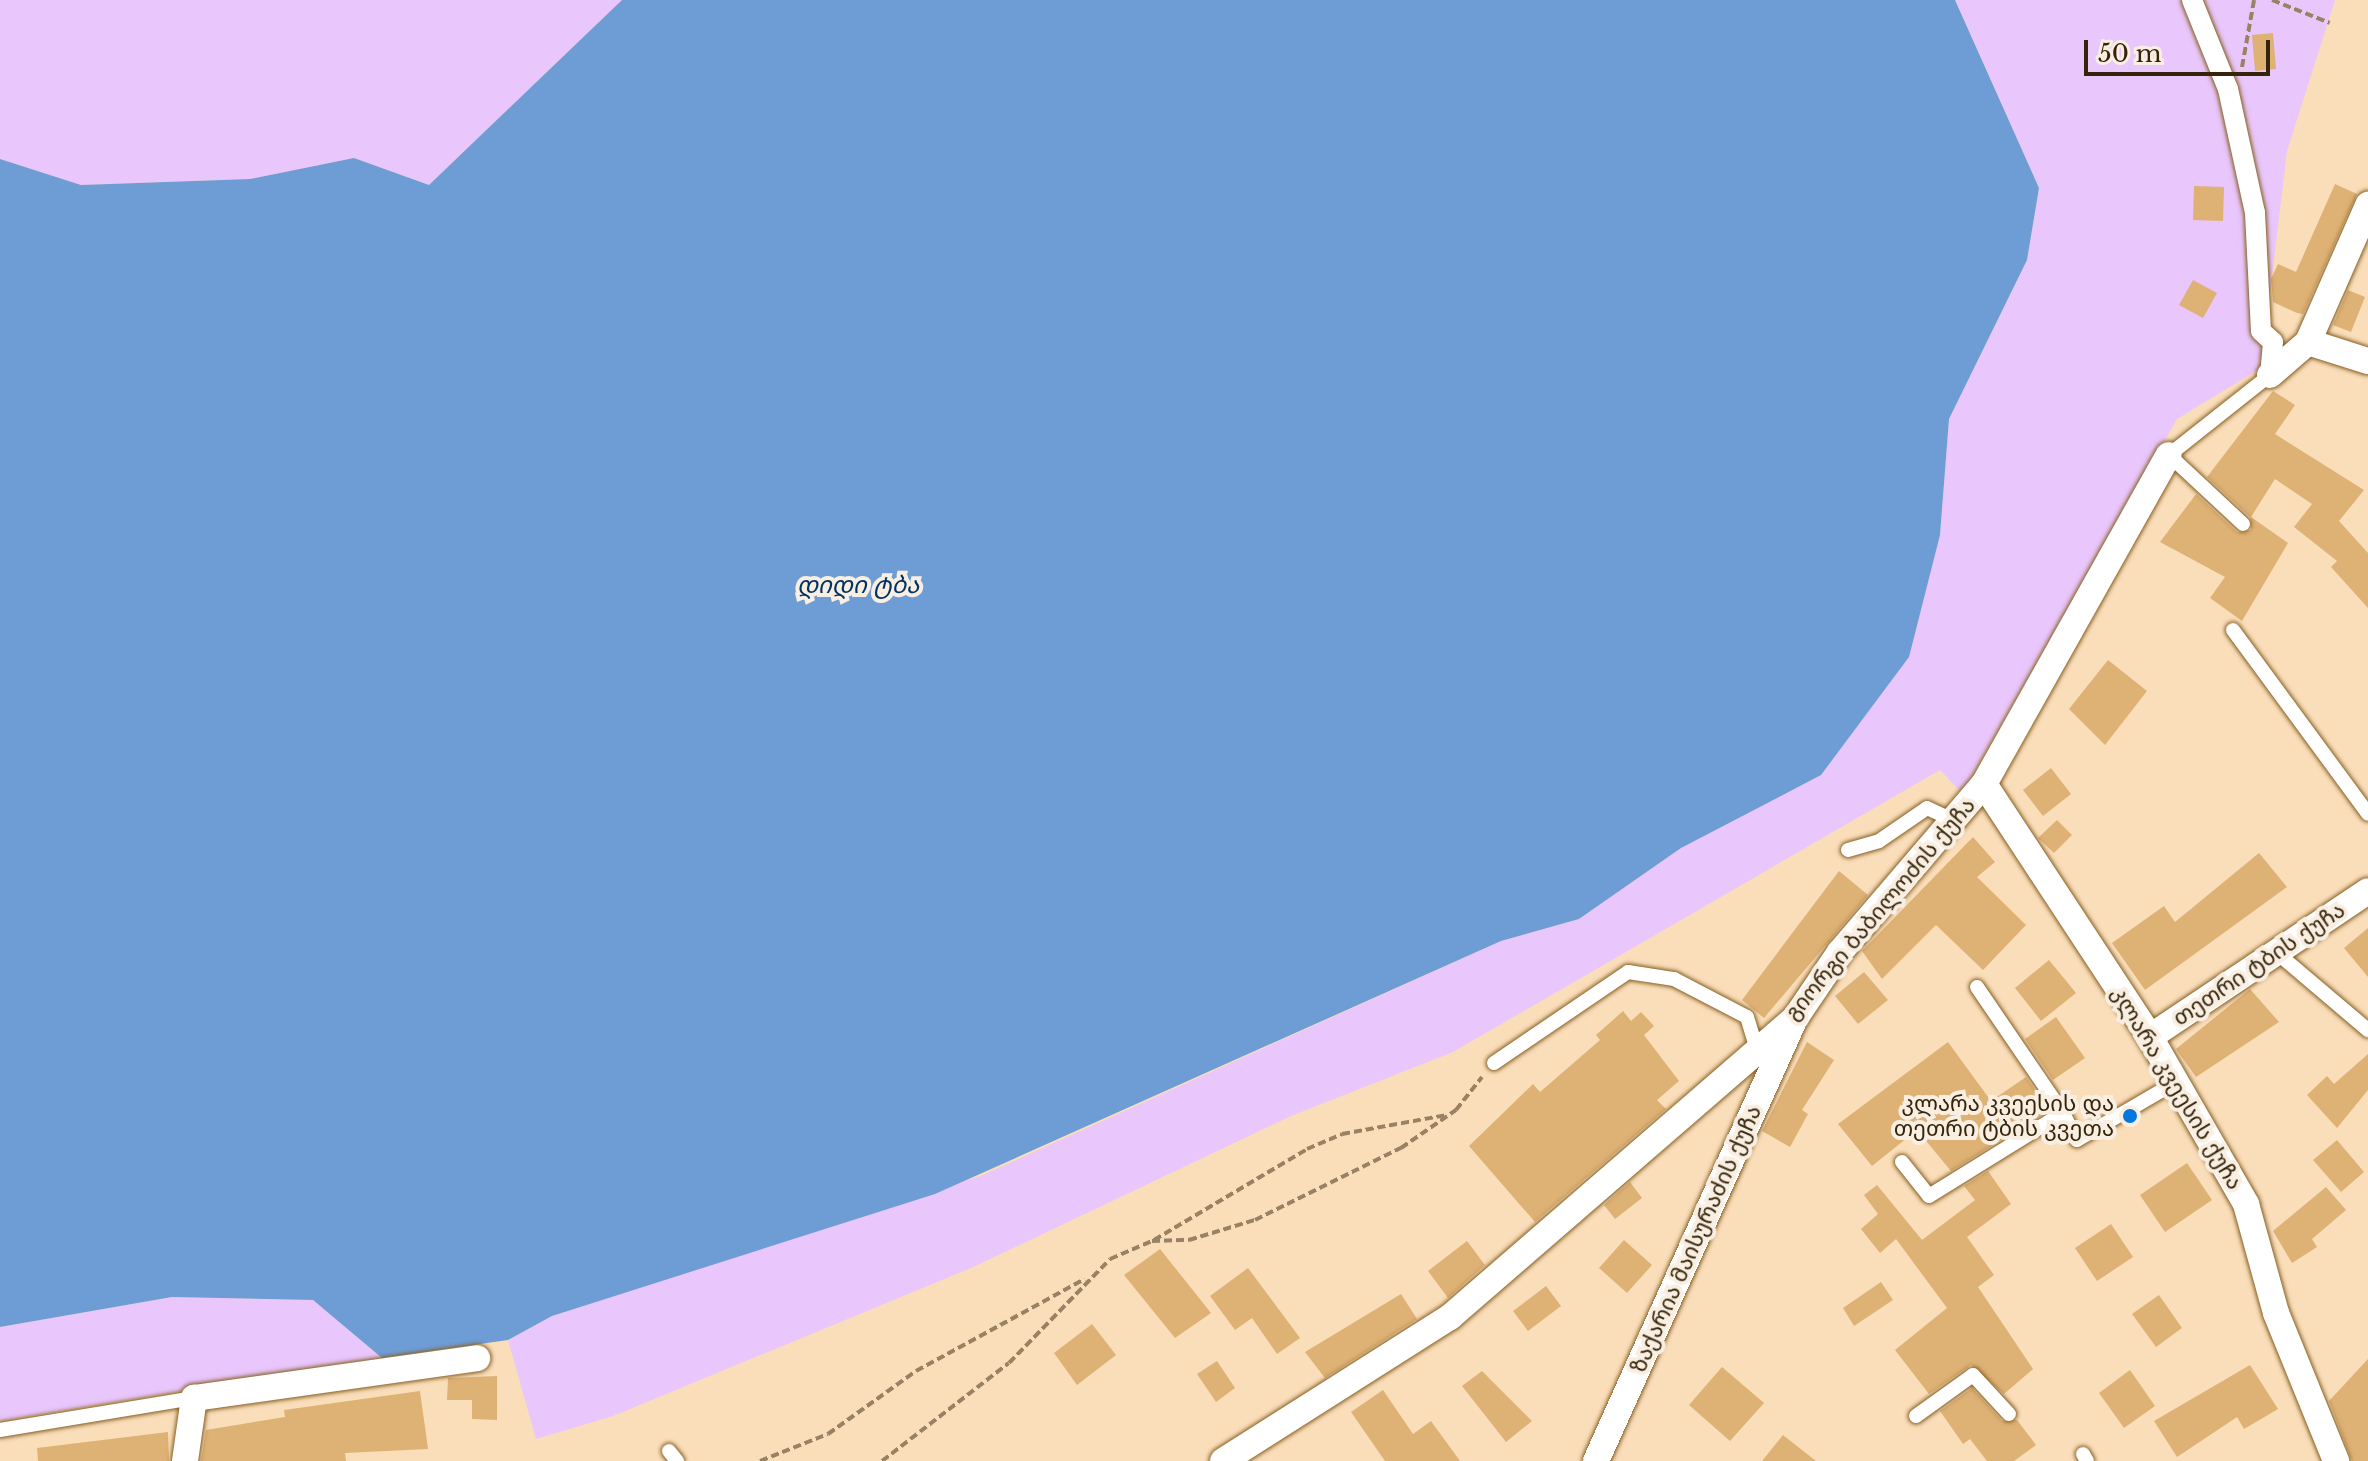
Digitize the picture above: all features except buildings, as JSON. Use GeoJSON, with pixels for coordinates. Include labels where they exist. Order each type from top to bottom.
{"type":"FeatureCollection","features":[{"type":"Feature","properties":{"kind":"street"},"geometry":{"type":"LineString","coordinates":[[2192,0],[2228,89],[2255,213],[2261,331],[2273,342],[2270,375]]}},
{"type":"Feature","properties":{"kind":"street"},"geometry":{"type":"LineString","coordinates":[[2368,205],[2308,342],[2368,361]]}},
{"type":"Feature","properties":{"kind":"street","name":"გიორგი ბაბილოძის ქუჩა"},"geometry":{"type":"LineString","coordinates":[[2270,375],[2308,342]]}},
{"type":"Feature","properties":{"kind":"street","name":"გიორგი ბაბილოძის ქუჩა"},"geometry":{"type":"LineString","coordinates":[[1223,1461],[1450,1317],[1756,1046],[1796,1017],[1840,952],[1984,784],[2169,455]]}},
{"type":"Feature","properties":{"kind":"street","name":"კლარა კვეესის ქუჩა"},"geometry":{"type":"LineString","coordinates":[[1984,784],[2150,1037],[2173,1084],[2246,1204],[2276,1313],[2336,1461]]}},
{"type":"Feature","properties":{"kind":"street","name":"თეთრი ტბის ქუჩა"},"geometry":{"type":"LineString","coordinates":[[2150,1037],[2368,891]]}},
{"type":"Feature","properties":{"kind":"street","name":"ზაქარია მაისურაძის ქუჩა"},"geometry":{"type":"LineString","coordinates":[[1596,1461],[1796,1017]]}},
{"type":"Feature","properties":{"kind":"street"},"geometry":{"type":"LineString","coordinates":[[185,1461],[194,1398],[477,1358]]}},
{"type":"Feature","properties":{"kind":"lane","name":"გიორგი ბაბილოძის ქუჩა"},"geometry":{"type":"LineString","coordinates":[[2169,455],[2270,375]]}},
{"type":"Feature","properties":{"kind":"lane"},"geometry":{"type":"LineString","coordinates":[[2169,455],[2243,524]]}},
{"type":"Feature","properties":{"kind":"lane"},"geometry":{"type":"LineString","coordinates":[[2233,630],[2368,814]]}},
{"type":"Feature","properties":{"kind":"lane"},"geometry":{"type":"LineString","coordinates":[[1848,850],[1879,841],[1927,808],[1953,820]]}},
{"type":"Feature","properties":{"kind":"lane"},"geometry":{"type":"LineString","coordinates":[[2276,952],[2368,1030]]}},
{"type":"Feature","properties":{"kind":"lane"},"geometry":{"type":"LineString","coordinates":[[1494,1063],[1628,972],[1674,979],[1747,1017],[1756,1046]]}},
{"type":"Feature","properties":{"kind":"lane"},"geometry":{"type":"LineString","coordinates":[[1977,987],[2063,1113],[2077,1140],[2173,1084]]}},
{"type":"Feature","properties":{"kind":"lane"},"geometry":{"type":"LineString","coordinates":[[1902,1162],[1929,1196],[2063,1113]]}},
{"type":"Feature","properties":{"kind":"lane"},"geometry":{"type":"LineString","coordinates":[[1916,1416],[1973,1375],[2009,1414]]}},
{"type":"Feature","properties":{"kind":"lane"},"geometry":{"type":"LineString","coordinates":[[0,1430],[194,1398]]}},
{"type":"Feature","properties":{"kind":"path"},"geometry":{"type":"LineString","coordinates":[[2228,89],[2244,65],[2254,0]]}},
{"type":"Feature","properties":{"kind":"path"},"geometry":{"type":"LineString","coordinates":[[2272,0],[2330,23]]}},
{"type":"Feature","properties":{"kind":"path"},"geometry":{"type":"LineString","coordinates":[[1152,1241],[1189,1240],[1255,1220],[1401,1148],[1449,1115],[1494,1063]]}},
{"type":"Feature","properties":{"kind":"path"},"geometry":{"type":"LineString","coordinates":[[760,1461],[828,1434],[916,1371],[1088,1278],[1307,1149],[1342,1134],[1449,1115]]}},
{"type":"Feature","properties":{"kind":"path"},"geometry":{"type":"LineString","coordinates":[[882,1461],[1009,1363],[1088,1278]]}},
{"type":"Feature","properties":{"kind":"shaded area"},"geometry":{"type":"Polygon","coordinates":[[[0,0],[622,0],[429,185],[354,158],[250,179],[81,185],[0,159],[0,0]]]}},
{"type":"Feature","properties":{"kind":"shaded area"},"geometry":{"type":"Polygon","coordinates":[[[1955,0],[2335,0],[2287,151],[2261,368],[2177,419],[1962,793],[1940,770],[1453,1052],[1291,1116],[971,1268],[613,1416],[536,1439],[508,1340],[552,1316],[983,1175],[1501,941],[1579,919],[1681,848],[1940,535],[1949,419],[2027,260],[2039,188],[1955,0]]]}},
{"type":"Feature","properties":{"kind":"shaded area"},"geometry":{"type":"Polygon","coordinates":[[[172,1297],[313,1300],[382,1358],[0,1421],[0,1327],[172,1297]]]}},
{"type":"Feature","properties":{"kind":"water","name":"დიდი ტბა"},"geometry":{"type":"Polygon","coordinates":[[[622,0],[1955,0],[2039,188],[2027,260],[1949,419],[1940,535],[1909,657],[1821,775],[1681,848],[1579,919],[1501,941],[935,1194],[552,1316],[508,1340],[382,1358],[313,1300],[172,1297],[0,1327],[0,159],[81,185],[250,179],[354,158],[429,185],[622,0]]]}},
{"type":"Feature","properties":{"kind":"place","name":"კლარა კვეესის და თეთრი ტბის კვეთა"},"geometry":{"type":"Point","coordinates":[2130,1116]}}]}
